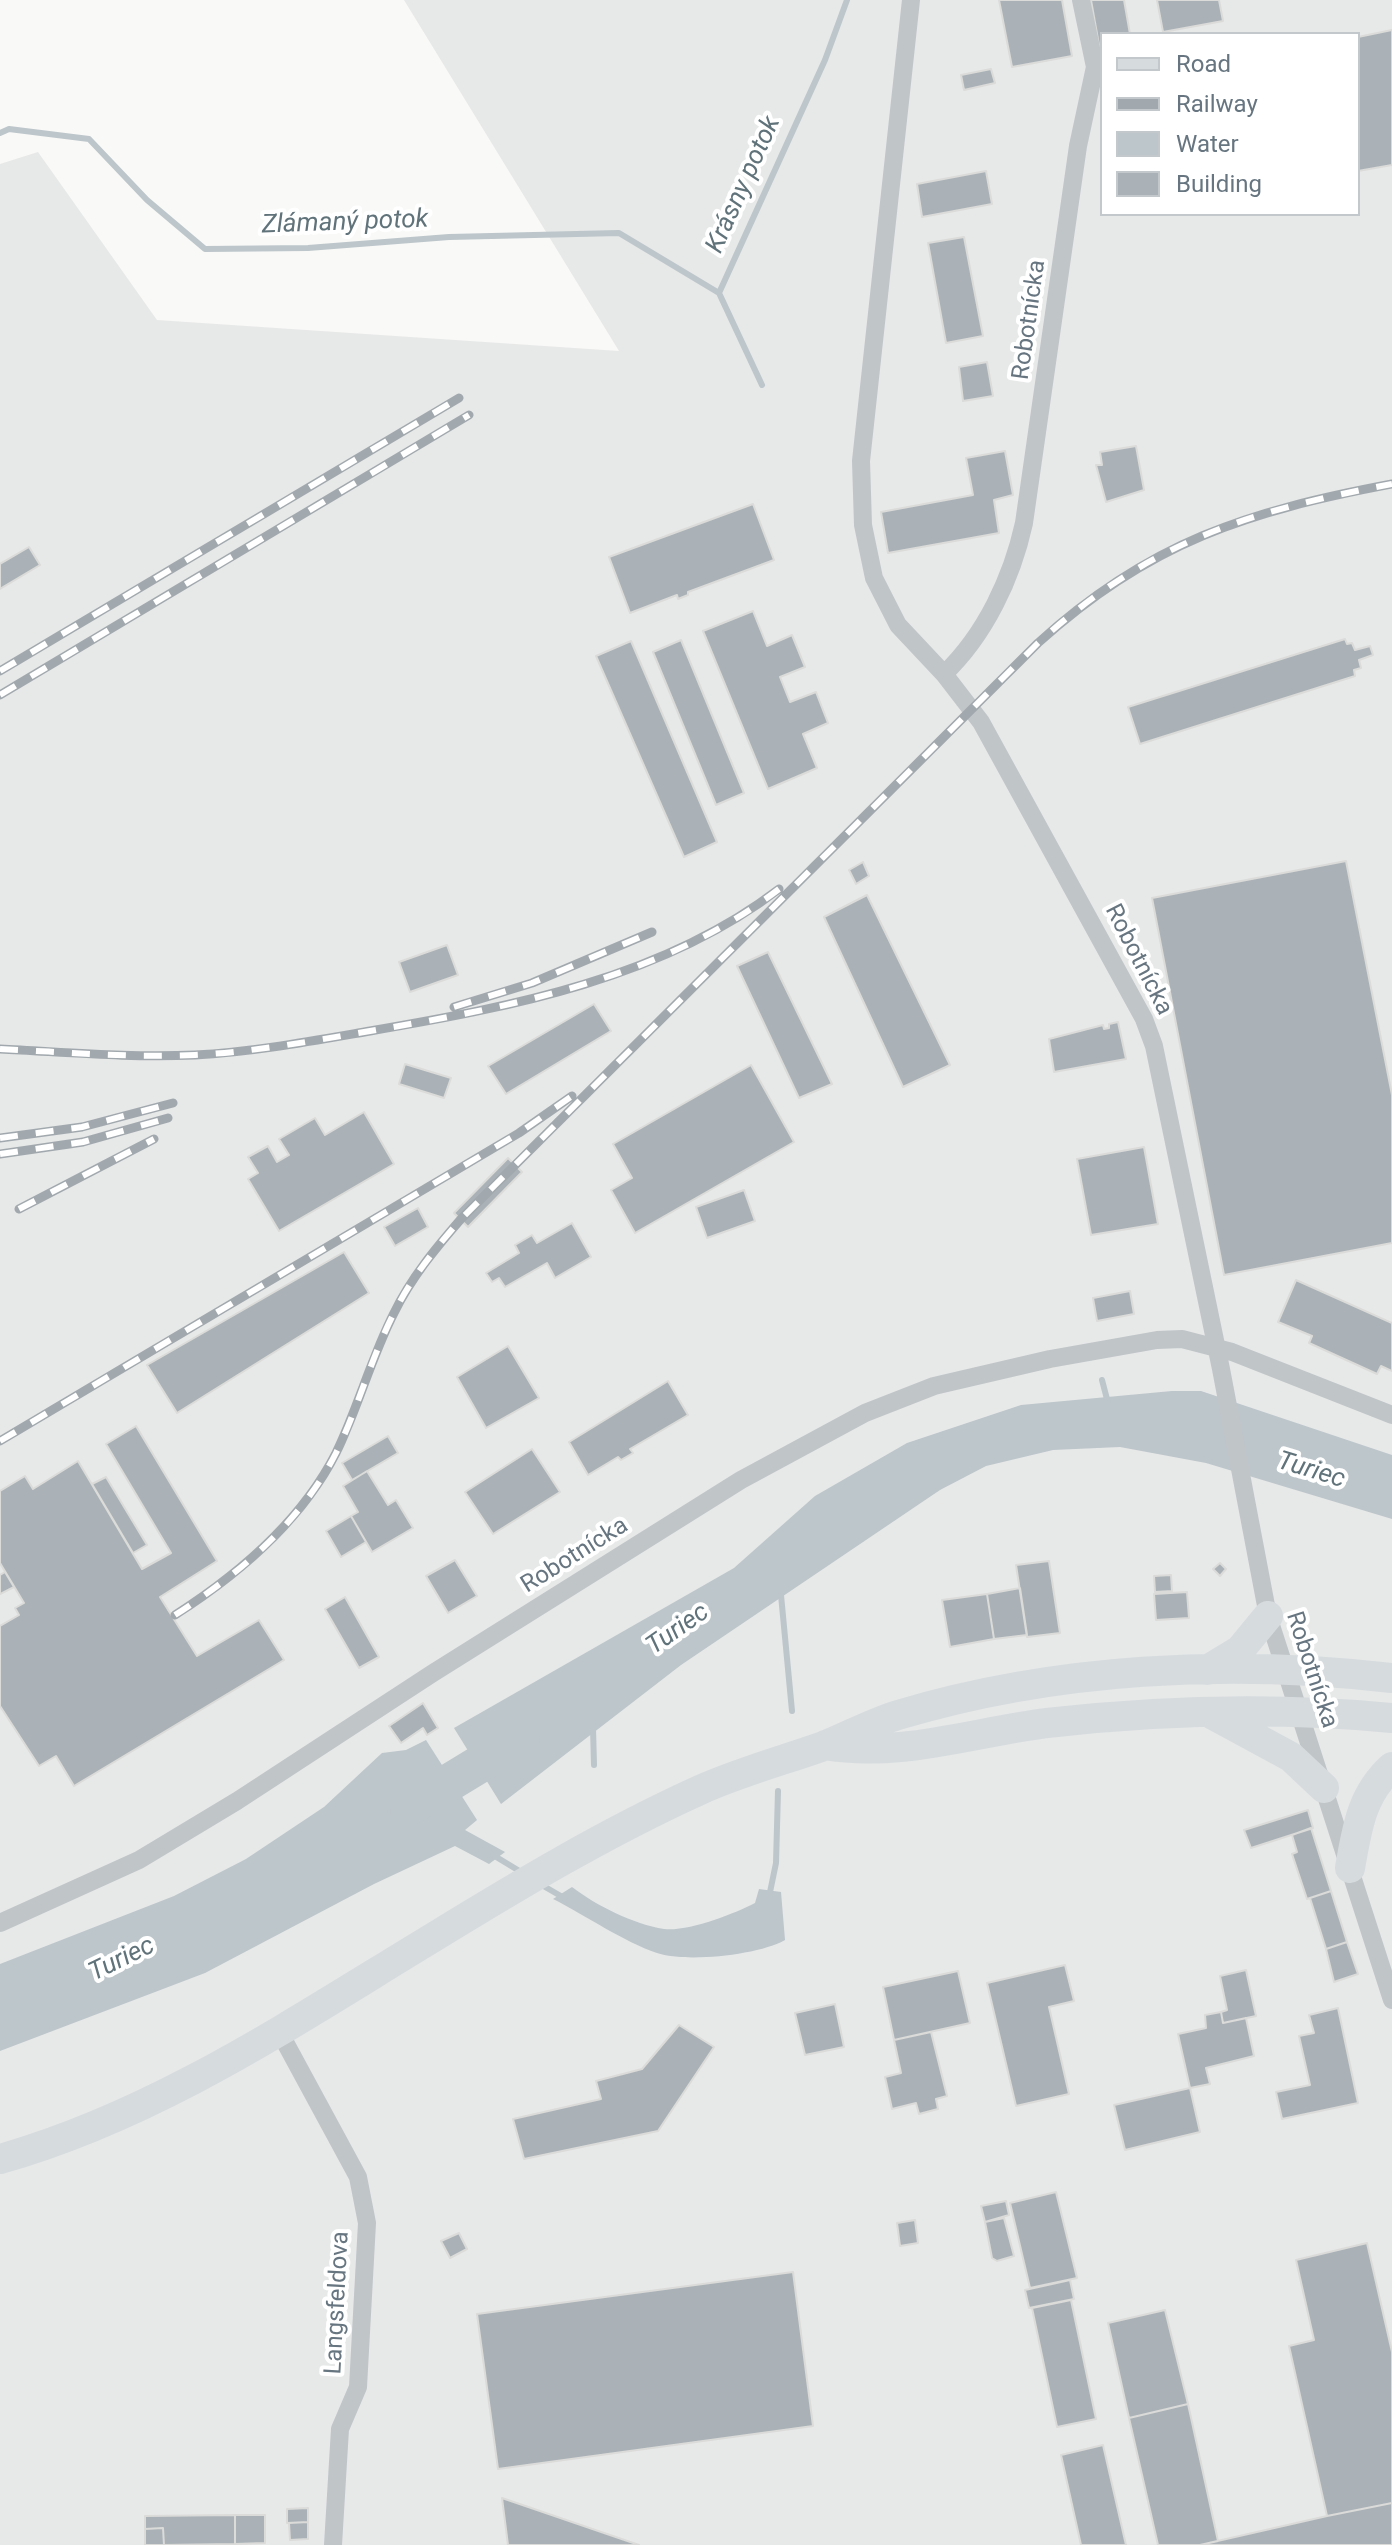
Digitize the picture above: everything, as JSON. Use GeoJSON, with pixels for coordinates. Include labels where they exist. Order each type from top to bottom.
{"type":"FeatureCollection","features":[{"type":"Feature","properties":{"kind":"main road"},"geometry":{"type":"LineString","coordinates":[[1205,1671],[1240,1650],[1268,1616]]}},
{"type":"Feature","properties":{"kind":"main road"},"geometry":{"type":"LineString","coordinates":[[0,2159],[138,2107],[280,2033],[552,1867],[698,1791],[780,1758],[825,1745],[852,1730],[900,1714],[1010,1688],[1117,1674],[1285,1672],[1392,1678]]}},
{"type":"Feature","properties":{"kind":"main road"},"geometry":{"type":"LineString","coordinates":[[825,1745],[858,1751],[1044,1724],[1207,1712],[1298,1710],[1392,1718]]}},
{"type":"Feature","properties":{"kind":"main road"},"geometry":{"type":"LineString","coordinates":[[1207,1712],[1291,1757],[1324,1788]]}},
{"type":"Feature","properties":{"kind":"main road"},"geometry":{"type":"LineString","coordinates":[[1350,1868],[1365,1801],[1376,1782],[1392,1767]]}},
{"type":"Feature","properties":{"kind":"street","name":"Robotnícka"},"geometry":{"type":"LineString","coordinates":[[911,0],[861,461],[863,525],[874,578],[898,625],[944,674],[981,722],[1144,1019],[1154,1046],[1268,1616],[1392,2000]]}},
{"type":"Feature","properties":{"kind":"street","name":"Robotnícka"},"geometry":{"type":"LineString","coordinates":[[944,674],[967,650],[1009,574],[1024,523],[1078,146],[1095,67],[1081,0]]}},
{"type":"Feature","properties":{"kind":"street","name":"Robotnícka"},"geometry":{"type":"LineString","coordinates":[[0,1923],[139,1860],[237,1801],[433,1673],[741,1480],[865,1413],[968,1377],[1122,1344],[1182,1339],[1216,1347]]}},
{"type":"Feature","properties":{"kind":"street"},"geometry":{"type":"LineString","coordinates":[[1216,1347],[1392,1415]]}},
{"type":"Feature","properties":{"kind":"street","name":"Langsfeldova"},"geometry":{"type":"LineString","coordinates":[[280,2033],[358,2177],[367,2223],[358,2387],[340,2429],[333,2545]]}},
{"type":"Feature","properties":{"kind":"shaded area"},"geometry":{"type":"Polygon","coordinates":[[[404,0],[1392,0],[1392,2545],[0,2545],[0,164],[38,152],[157,320],[619,351],[404,0]]]}},
{"type":"Feature","properties":{"kind":"water"},"geometry":{"type":"Polygon","coordinates":[[[1201,1391],[1392,1455],[1392,1519],[1206,1463],[1120,1447],[1053,1450],[986,1466],[940,1490],[681,1665],[501,1804],[454,1728],[734,1568],[815,1496],[907,1443],[1021,1405],[1201,1391]]]}},
{"type":"Feature","properties":{"kind":"water"},"geometry":{"type":"Polygon","coordinates":[[[426,1740],[477,1820],[465,1830],[505,1852],[489,1864],[455,1846],[374,1884],[205,1973],[0,2051],[0,1964],[174,1896],[246,1859],[324,1807],[382,1753],[406,1750],[426,1740]]]}},
{"type":"Feature","properties":{"kind":"water"},"geometry":{"type":"Polygon","coordinates":[[[572,1887],[616,1913],[664,1929],[697,1925],[735,1912],[755,1903],[759,1889],[781,1892],[785,1940],[758,1950],[722,1956],[686,1957],[657,1953],[553,1899],[572,1887]]]}},
{"type":"Feature","properties":{"kind":"building"},"geometry":{"type":"Polygon","coordinates":[[[999,0],[1062,0],[1072,56],[1012,67],[999,0]]]}},
{"type":"Feature","properties":{"kind":"building"},"geometry":{"type":"Polygon","coordinates":[[[1091,0],[1124,0],[1130,32],[1100,32],[1099,45],[1091,0]]]}},
{"type":"Feature","properties":{"kind":"building"},"geometry":{"type":"Polygon","coordinates":[[[1157,0],[1219,0],[1223,21],[1163,32],[1157,0]]]}},
{"type":"Feature","properties":{"kind":"building"},"geometry":{"type":"Polygon","coordinates":[[[1392,30],[1392,165],[1360,171],[1360,37],[1392,30]]]}},
{"type":"Feature","properties":{"kind":"building"},"geometry":{"type":"Polygon","coordinates":[[[991,69],[995,83],[964,90],[961,75],[991,69]]]}},
{"type":"Feature","properties":{"kind":"building"},"geometry":{"type":"Polygon","coordinates":[[[986,171],[992,204],[922,217],[917,184],[986,171]]]}},
{"type":"Feature","properties":{"kind":"building"},"geometry":{"type":"Polygon","coordinates":[[[964,237],[983,336],[946,343],[928,243],[964,237]]]}},
{"type":"Feature","properties":{"kind":"building"},"geometry":{"type":"Polygon","coordinates":[[[987,362],[993,396],[963,401],[959,367],[987,362]]]}},
{"type":"Feature","properties":{"kind":"building"},"geometry":{"type":"Polygon","coordinates":[[[1136,446],[1144,490],[1106,502],[1096,465],[1102,465],[1100,452],[1136,446]]]}},
{"type":"Feature","properties":{"kind":"building"},"geometry":{"type":"Polygon","coordinates":[[[1005,451],[1013,495],[994,500],[999,533],[888,553],[881,512],[973,495],[966,458],[1005,451]]]}},
{"type":"Feature","properties":{"kind":"building"},"geometry":{"type":"Polygon","coordinates":[[[753,504],[774,560],[688,592],[688,595],[678,599],[677,595],[630,613],[609,557],[753,504]]]}},
{"type":"Feature","properties":{"kind":"building"},"geometry":{"type":"Polygon","coordinates":[[[29,547],[40,565],[0,589],[0,564],[29,547]]]}},
{"type":"Feature","properties":{"kind":"building"},"geometry":{"type":"Polygon","coordinates":[[[753,611],[767,646],[792,635],[805,667],[780,677],[790,702],[816,692],[828,723],[803,734],[817,768],[768,789],[703,631],[753,611]]]}},
{"type":"Feature","properties":{"kind":"building"},"geometry":{"type":"Polygon","coordinates":[[[1345,639],[1347,644],[1352,643],[1355,650],[1370,646],[1373,655],[1359,660],[1361,668],[1354,670],[1355,676],[1140,744],[1128,707],[1345,639]]]}},
{"type":"Feature","properties":{"kind":"building"},"geometry":{"type":"Polygon","coordinates":[[[681,640],[744,793],[716,805],[653,652],[681,640]]]}},
{"type":"Feature","properties":{"kind":"building"},"geometry":{"type":"Polygon","coordinates":[[[631,641],[717,842],[684,857],[596,656],[631,641]]]}},
{"type":"Feature","properties":{"kind":"building"},"geometry":{"type":"Polygon","coordinates":[[[1346,861],[1392,1095],[1392,1243],[1224,1275],[1152,898],[1346,861]]]}},
{"type":"Feature","properties":{"kind":"building"},"geometry":{"type":"Polygon","coordinates":[[[863,862],[869,876],[856,884],[849,870],[863,862]]]}},
{"type":"Feature","properties":{"kind":"building"},"geometry":{"type":"Polygon","coordinates":[[[867,895],[950,1065],[903,1087],[824,917],[867,895]]]}},
{"type":"Feature","properties":{"kind":"building"},"geometry":{"type":"Polygon","coordinates":[[[447,945],[458,975],[410,992],[399,962],[447,945]]]}},
{"type":"Feature","properties":{"kind":"building"},"geometry":{"type":"Polygon","coordinates":[[[768,952],[832,1084],[799,1098],[737,966],[768,952]]]}},
{"type":"Feature","properties":{"kind":"building"},"geometry":{"type":"Polygon","coordinates":[[[594,1004],[611,1031],[506,1094],[488,1066],[594,1004]]]}},
{"type":"Feature","properties":{"kind":"building"},"geometry":{"type":"Polygon","coordinates":[[[1118,1022],[1126,1059],[1054,1072],[1049,1039],[1103,1025],[1104,1029],[1109,1028],[1109,1024],[1118,1022]]]}},
{"type":"Feature","properties":{"kind":"building"},"geometry":{"type":"Polygon","coordinates":[[[405,1064],[451,1078],[444,1098],[399,1084],[405,1064]]]}},
{"type":"Feature","properties":{"kind":"building"},"geometry":{"type":"Polygon","coordinates":[[[751,1065],[794,1142],[635,1233],[611,1190],[632,1178],[613,1144],[751,1065]]]}},
{"type":"Feature","properties":{"kind":"building"},"geometry":{"type":"Polygon","coordinates":[[[364,1112],[394,1164],[279,1231],[248,1179],[258,1173],[248,1157],[268,1146],[277,1162],[289,1155],[279,1139],[315,1118],[325,1135],[364,1112]]]}},
{"type":"Feature","properties":{"kind":"building"},"geometry":{"type":"Polygon","coordinates":[[[1144,1147],[1158,1224],[1091,1235],[1077,1159],[1144,1147]]]}},
{"type":"Feature","properties":{"kind":"building"},"geometry":{"type":"Polygon","coordinates":[[[508,1158],[522,1172],[468,1227],[454,1213],[508,1158]]]}},
{"type":"Feature","properties":{"kind":"building"},"geometry":{"type":"Polygon","coordinates":[[[744,1190],[755,1221],[707,1238],[696,1207],[744,1190]]]}},
{"type":"Feature","properties":{"kind":"building"},"geometry":{"type":"Polygon","coordinates":[[[418,1208],[428,1227],[395,1246],[384,1227],[418,1208]]]}},
{"type":"Feature","properties":{"kind":"building"},"geometry":{"type":"Polygon","coordinates":[[[572,1223],[591,1257],[555,1278],[547,1263],[505,1287],[499,1278],[492,1282],[486,1273],[519,1253],[515,1245],[532,1235],[537,1243],[572,1223]]]}},
{"type":"Feature","properties":{"kind":"building"},"geometry":{"type":"Polygon","coordinates":[[[344,1252],[369,1293],[177,1413],[147,1365],[344,1252]]]}},
{"type":"Feature","properties":{"kind":"building"},"geometry":{"type":"Polygon","coordinates":[[[1296,1280],[1392,1323],[1392,1371],[1381,1366],[1377,1374],[1309,1343],[1312,1336],[1278,1322],[1296,1280]]]}},
{"type":"Feature","properties":{"kind":"building"},"geometry":{"type":"Polygon","coordinates":[[[1130,1291],[1134,1314],[1097,1321],[1093,1298],[1130,1291]]]}},
{"type":"Feature","properties":{"kind":"building"},"geometry":{"type":"Polygon","coordinates":[[[508,1346],[539,1398],[486,1428],[457,1377],[508,1346]]]}},
{"type":"Feature","properties":{"kind":"building"},"geometry":{"type":"Polygon","coordinates":[[[668,1381],[688,1415],[630,1449],[633,1453],[621,1460],[618,1457],[588,1475],[569,1442],[668,1381]]]}},
{"type":"Feature","properties":{"kind":"building"},"geometry":{"type":"Polygon","coordinates":[[[136,1426],[217,1561],[160,1597],[197,1656],[259,1620],[284,1660],[74,1786],[56,1756],[39,1766],[0,1706],[0,1626],[19,1615],[15,1608],[24,1603],[0,1563],[0,1491],[25,1476],[33,1489],[78,1461],[142,1569],[171,1553],[106,1444],[136,1426]]]}},
{"type":"Feature","properties":{"kind":"building"},"geometry":{"type":"Polygon","coordinates":[[[388,1436],[398,1453],[352,1480],[342,1463],[388,1436]]]}},
{"type":"Feature","properties":{"kind":"building"},"geometry":{"type":"Polygon","coordinates":[[[532,1449],[560,1492],[493,1534],[465,1492],[532,1449]]]}},
{"type":"Feature","properties":{"kind":"building"},"geometry":{"type":"Polygon","coordinates":[[[367,1471],[388,1505],[396,1500],[413,1528],[372,1552],[351,1516],[358,1512],[343,1486],[367,1471]]]}},
{"type":"Feature","properties":{"kind":"building"},"geometry":{"type":"Polygon","coordinates":[[[106,1477],[147,1545],[133,1553],[92,1484],[106,1477]]]}},
{"type":"Feature","properties":{"kind":"building"},"geometry":{"type":"Polygon","coordinates":[[[351,1516],[366,1542],[341,1557],[326,1531],[351,1516]]]}},
{"type":"Feature","properties":{"kind":"building"},"geometry":{"type":"Polygon","coordinates":[[[455,1560],[477,1596],[448,1613],[426,1576],[455,1560]]]}},
{"type":"Feature","properties":{"kind":"building"},"geometry":{"type":"Polygon","coordinates":[[[1049,1561],[1060,1633],[1027,1637],[1016,1565],[1049,1561]]]}},
{"type":"Feature","properties":{"kind":"building"},"geometry":{"type":"Polygon","coordinates":[[[1220,1563],[1226,1569],[1220,1576],[1213,1569],[1220,1563]]]}},
{"type":"Feature","properties":{"kind":"building"},"geometry":{"type":"Polygon","coordinates":[[[5,1572],[14,1587],[0,1594],[0,1575],[5,1572]]]}},
{"type":"Feature","properties":{"kind":"building"},"geometry":{"type":"Polygon","coordinates":[[[1171,1575],[1172,1591],[1155,1592],[1154,1576],[1171,1575]]]}},
{"type":"Feature","properties":{"kind":"building"},"geometry":{"type":"Polygon","coordinates":[[[1020,1588],[1027,1635],[994,1639],[987,1594],[1020,1588]]]}},
{"type":"Feature","properties":{"kind":"building"},"geometry":{"type":"Polygon","coordinates":[[[1187,1592],[1189,1618],[1156,1620],[1154,1594],[1187,1592]]]}},
{"type":"Feature","properties":{"kind":"building"},"geometry":{"type":"Polygon","coordinates":[[[987,1594],[994,1639],[950,1647],[942,1600],[987,1594]]]}},
{"type":"Feature","properties":{"kind":"building"},"geometry":{"type":"Polygon","coordinates":[[[345,1597],[379,1657],[359,1668],[325,1609],[345,1597]]]}},
{"type":"Feature","properties":{"kind":"building"},"geometry":{"type":"Polygon","coordinates":[[[423,1703],[438,1728],[427,1735],[423,1728],[401,1743],[389,1726],[423,1703]]]}},
{"type":"Feature","properties":{"kind":"building"},"geometry":{"type":"Polygon","coordinates":[[[1308,1810],[1313,1828],[1251,1848],[1244,1830],[1308,1810]]]}},
{"type":"Feature","properties":{"kind":"building"},"geometry":{"type":"Polygon","coordinates":[[[1311,1828],[1331,1891],[1307,1899],[1292,1854],[1297,1852],[1292,1835],[1311,1828]]]}},
{"type":"Feature","properties":{"kind":"building"},"geometry":{"type":"Polygon","coordinates":[[[1331,1891],[1347,1942],[1326,1949],[1310,1898],[1331,1891]]]}},
{"type":"Feature","properties":{"kind":"building"},"geometry":{"type":"Polygon","coordinates":[[[1347,1942],[1358,1974],[1334,1982],[1326,1949],[1347,1942]]]}},
{"type":"Feature","properties":{"kind":"building"},"geometry":{"type":"Polygon","coordinates":[[[1065,1965],[1074,2001],[1049,2007],[1069,2094],[1016,2106],[987,1983],[1065,1965]]]}},
{"type":"Feature","properties":{"kind":"building"},"geometry":{"type":"Polygon","coordinates":[[[1246,1970],[1256,2016],[1223,2023],[1221,2012],[1227,2010],[1220,1976],[1246,1970]]]}},
{"type":"Feature","properties":{"kind":"building"},"geometry":{"type":"Polygon","coordinates":[[[958,1971],[970,2023],[894,2040],[883,1987],[958,1971]]]}},
{"type":"Feature","properties":{"kind":"building"},"geometry":{"type":"Polygon","coordinates":[[[835,2004],[844,2047],[805,2055],[795,2013],[835,2004]]]}},
{"type":"Feature","properties":{"kind":"building"},"geometry":{"type":"Polygon","coordinates":[[[1338,2008],[1358,2103],[1282,2119],[1276,2092],[1310,2085],[1299,2036],[1314,2033],[1309,2015],[1338,2008]]]}},
{"type":"Feature","properties":{"kind":"building"},"geometry":{"type":"Polygon","coordinates":[[[1221,2012],[1223,2023],[1246,2018],[1254,2056],[1206,2068],[1210,2084],[1190,2088],[1178,2034],[1206,2028],[1205,2015],[1221,2012]]]}},
{"type":"Feature","properties":{"kind":"building"},"geometry":{"type":"Polygon","coordinates":[[[679,2025],[714,2047],[658,2131],[524,2159],[513,2119],[601,2099],[596,2081],[642,2069],[679,2025]]]}},
{"type":"Feature","properties":{"kind":"building"},"geometry":{"type":"Polygon","coordinates":[[[931,2032],[947,2096],[936,2099],[938,2109],[919,2114],[916,2103],[892,2109],[885,2077],[901,2073],[894,2040],[931,2032]]]}},
{"type":"Feature","properties":{"kind":"building"},"geometry":{"type":"Polygon","coordinates":[[[1190,2088],[1200,2132],[1125,2150],[1114,2105],[1190,2088]]]}},
{"type":"Feature","properties":{"kind":"building"},"geometry":{"type":"Polygon","coordinates":[[[1056,2192],[1077,2278],[1030,2288],[1010,2203],[1056,2192]]]}},
{"type":"Feature","properties":{"kind":"building"},"geometry":{"type":"Polygon","coordinates":[[[1006,2201],[1009,2215],[985,2222],[981,2206],[1006,2201]]]}},
{"type":"Feature","properties":{"kind":"building"},"geometry":{"type":"Polygon","coordinates":[[[1004,2218],[1014,2256],[997,2261],[992,2258],[985,2222],[1004,2218]]]}},
{"type":"Feature","properties":{"kind":"building"},"geometry":{"type":"Polygon","coordinates":[[[915,2220],[918,2243],[900,2246],[897,2223],[915,2220]]]}},
{"type":"Feature","properties":{"kind":"building"},"geometry":{"type":"Polygon","coordinates":[[[459,2233],[467,2249],[450,2258],[441,2241],[459,2233]]]}},
{"type":"Feature","properties":{"kind":"building"},"geometry":{"type":"Polygon","coordinates":[[[1367,2243],[1392,2352],[1392,2503],[1327,2516],[1289,2346],[1314,2340],[1296,2260],[1367,2243]]]}},
{"type":"Feature","properties":{"kind":"building"},"geometry":{"type":"Polygon","coordinates":[[[793,2272],[813,2426],[498,2469],[477,2314],[793,2272]]]}},
{"type":"Feature","properties":{"kind":"building"},"geometry":{"type":"Polygon","coordinates":[[[1070,2280],[1074,2299],[1029,2308],[1025,2290],[1070,2280]]]}},
{"type":"Feature","properties":{"kind":"building"},"geometry":{"type":"Polygon","coordinates":[[[1071,2300],[1096,2419],[1057,2427],[1032,2308],[1071,2300]]]}},
{"type":"Feature","properties":{"kind":"building"},"geometry":{"type":"Polygon","coordinates":[[[1165,2310],[1188,2404],[1129,2418],[1108,2323],[1165,2310]]]}},
{"type":"Feature","properties":{"kind":"building"},"geometry":{"type":"Polygon","coordinates":[[[1188,2404],[1218,2541],[1200,2545],[1158,2545],[1129,2418],[1188,2404]]]}},
{"type":"Feature","properties":{"kind":"building"},"geometry":{"type":"Polygon","coordinates":[[[1103,2445],[1126,2545],[1081,2545],[1061,2455],[1103,2445]]]}},
{"type":"Feature","properties":{"kind":"building"},"geometry":{"type":"Polygon","coordinates":[[[502,2498],[639,2545],[508,2545],[502,2498]]]}},
{"type":"Feature","properties":{"kind":"building"},"geometry":{"type":"Polygon","coordinates":[[[1392,2503],[1392,2545],[1200,2545],[1327,2516],[1392,2503]]]}},
{"type":"Feature","properties":{"kind":"building"},"geometry":{"type":"Polygon","coordinates":[[[308,2508],[308,2522],[287,2523],[287,2509],[308,2508]]]}},
{"type":"Feature","properties":{"kind":"building"},"geometry":{"type":"Polygon","coordinates":[[[235,2515],[265,2515],[265,2543],[235,2544],[235,2515]]]}},
{"type":"Feature","properties":{"kind":"building"},"geometry":{"type":"Polygon","coordinates":[[[235,2515],[235,2544],[164,2545],[163,2528],[145,2529],[145,2516],[235,2515]]]}},
{"type":"Feature","properties":{"kind":"building"},"geometry":{"type":"Polygon","coordinates":[[[308,2522],[308,2539],[290,2540],[289,2523],[308,2522]]]}},
{"type":"Feature","properties":{"kind":"building"},"geometry":{"type":"Polygon","coordinates":[[[163,2528],[164,2545],[145,2545],[145,2529],[163,2528]]]}},
{"type":"Feature","properties":{"kind":"waterway","name":"Krásny potok"},"geometry":{"type":"LineString","coordinates":[[762,385],[719,293],[825,60],[847,0]]}},
{"type":"Feature","properties":{"kind":"waterway","name":"Zlámaný potok"},"geometry":{"type":"LineString","coordinates":[[0,133],[9,129],[89,139],[147,200],[205,249],[308,248],[449,237],[619,233],[719,293]]}},
{"type":"Feature","properties":{"kind":"waterway","name":"Krásny potok"},"geometry":{"type":"LineString","coordinates":[[1102,1380],[1108,1403]]}},
{"type":"Feature","properties":{"kind":"waterway"},"geometry":{"type":"LineString","coordinates":[[781,1595],[792,1711]]}},
{"type":"Feature","properties":{"kind":"waterway"},"geometry":{"type":"LineString","coordinates":[[593,1728],[594,1765]]}},
{"type":"Feature","properties":{"kind":"waterway","name":"Turiec"},"geometry":{"type":"LineString","coordinates":[[409,1807],[521,1739]]}},
{"type":"Feature","properties":{"kind":"waterway"},"geometry":{"type":"LineString","coordinates":[[769,1897],[776,1863],[778,1791]]}},
{"type":"Feature","properties":{"kind":"waterway"},"geometry":{"type":"LineString","coordinates":[[493,1855],[521,1872]]}},
{"type":"Feature","properties":{"kind":"waterway"},"geometry":{"type":"LineString","coordinates":[[540,1884],[566,1899]]}},
{"type":"Feature","properties":{"kind":"railway"},"geometry":{"type":"LineString","coordinates":[[0,671],[459,398]]}},
{"type":"Feature","properties":{"kind":"railway"},"geometry":{"type":"LineString","coordinates":[[0,695],[469,415]]}},
{"type":"Feature","properties":{"kind":"railway"},"geometry":{"type":"LineString","coordinates":[[175,1615],[245,1564],[305,1502],[336,1453],[378,1348],[401,1300],[424,1264],[461,1219],[1038,643],[1120,579],[1161,555],[1203,536],[1292,506],[1392,484]]}},
{"type":"Feature","properties":{"kind":"railway"},"geometry":{"type":"LineString","coordinates":[[0,1049],[146,1056],[217,1054],[477,1011],[531,999],[636,967],[734,920],[779,889]]}},
{"type":"Feature","properties":{"kind":"railway"},"geometry":{"type":"LineString","coordinates":[[454,1007],[532,983],[652,932]]}},
{"type":"Feature","properties":{"kind":"railway"},"geometry":{"type":"LineString","coordinates":[[0,1441],[519,1133],[572,1096]]}},
{"type":"Feature","properties":{"kind":"railway"},"geometry":{"type":"LineString","coordinates":[[0,1138],[82,1127],[173,1103]]}},
{"type":"Feature","properties":{"kind":"railway"},"geometry":{"type":"LineString","coordinates":[[0,1154],[83,1142],[168,1118]]}},
{"type":"Feature","properties":{"kind":"railway"},"geometry":{"type":"LineString","coordinates":[[19,1209],[154,1139]]}}]}
